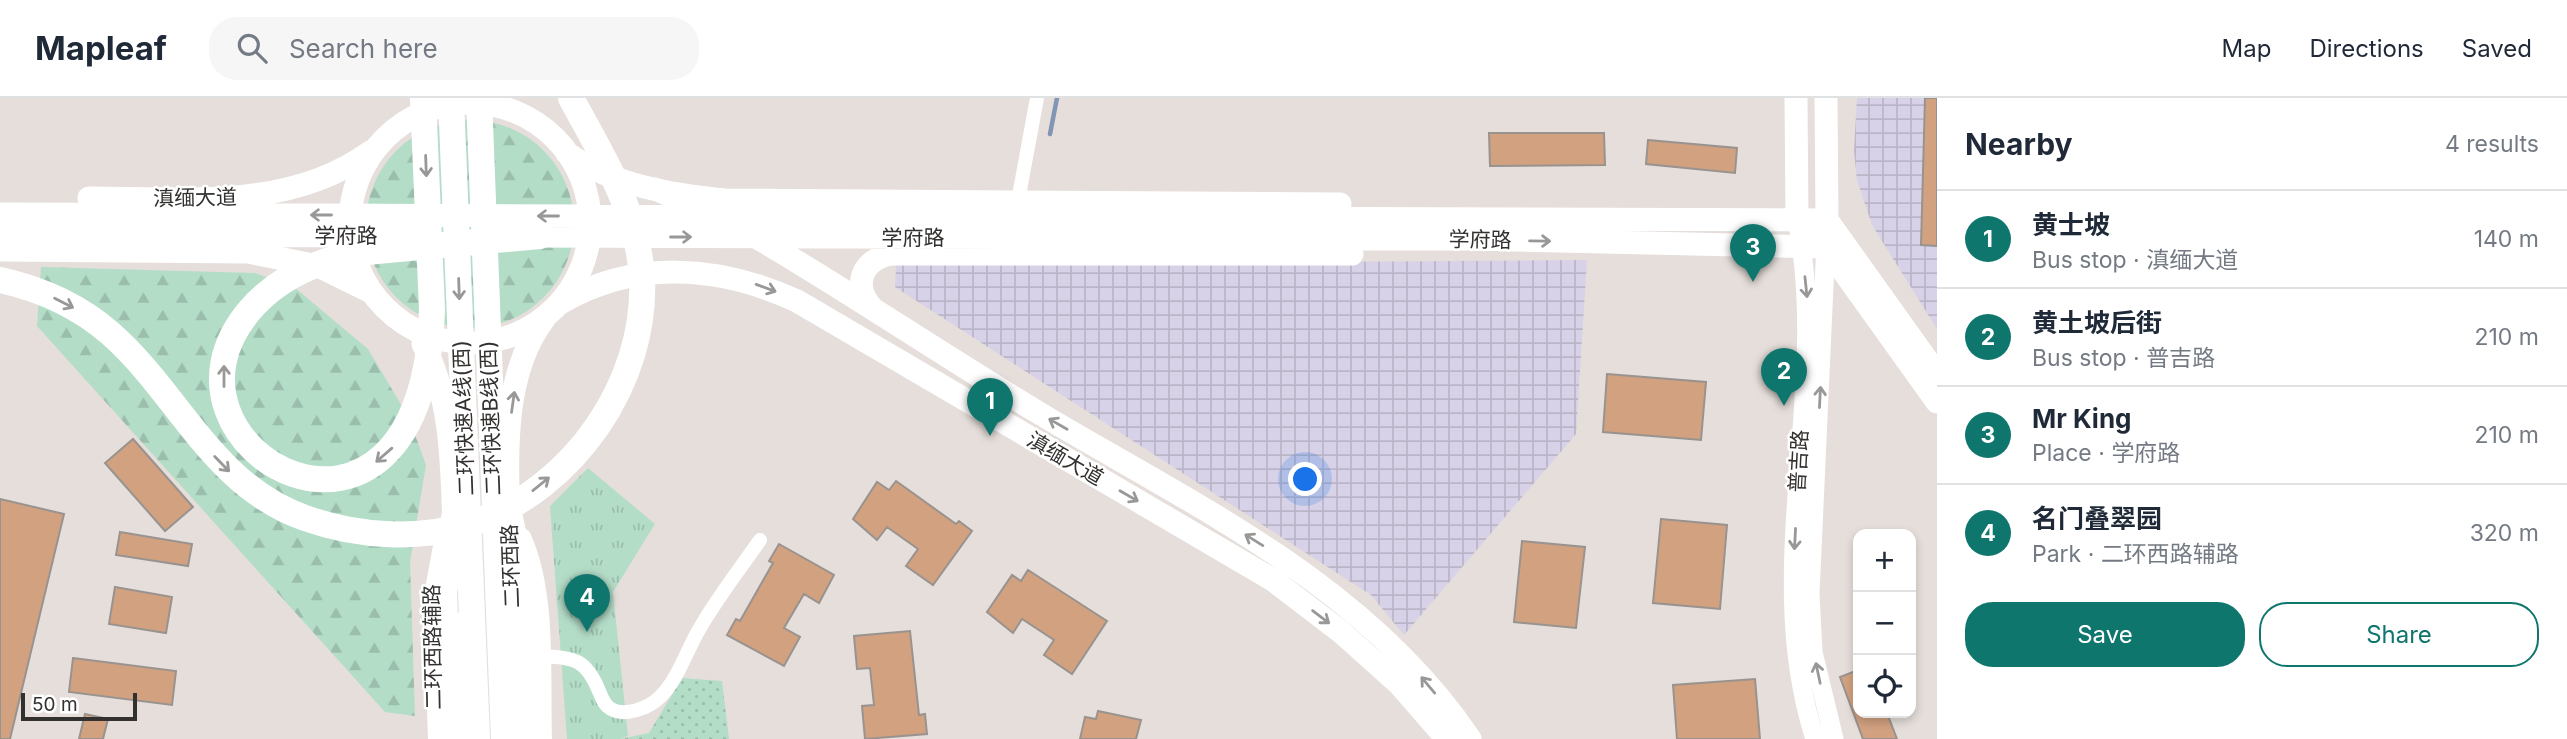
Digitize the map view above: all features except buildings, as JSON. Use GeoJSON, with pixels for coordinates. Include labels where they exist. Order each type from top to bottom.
{"type":"FeatureCollection","features":[{"type":"Feature","properties":{"kind":"highway"},"geometry":{"type":"LineString","coordinates":[[423,98],[428,203],[428,217],[429,243],[430,256],[432,309],[423,385],[406,430],[387,454],[371,466],[325,479],[307,478],[277,469],[264,461],[243,439],[225,398],[226,355],[244,318],[282,282],[326,261],[358,253],[418,247],[432,246],[540,236]]}},
{"type":"Feature","properties":{"kind":"highway","name":"二环快速A线(西)"},"geometry":{"type":"LineString","coordinates":[[451,98],[477,739]]}},
{"type":"Feature","properties":{"kind":"highway","name":"二环快速B线(西)"},"geometry":{"type":"LineString","coordinates":[[479,98],[504,739]]}},
{"type":"Feature","properties":{"kind":"highway"},"geometry":{"type":"LineString","coordinates":[[0,280],[48,295],[97,322],[126,348],[222,465],[272,504],[322,523],[382,533],[430,532],[474,522],[508,508],[539,487],[583,444],[620,388],[638,331],[641,276],[633,225],[616,180],[571,98]]}},
{"type":"Feature","properties":{"kind":"highway"},"geometry":{"type":"LineString","coordinates":[[509,513],[525,588],[532,739]]}},
{"type":"Feature","properties":{"kind":"highway"},"geometry":{"type":"LineString","coordinates":[[449,738],[444,593],[454,517]]}},
{"type":"Feature","properties":{"kind":"main road"},"geometry":{"type":"LineString","coordinates":[[404,123],[414,98]]}},
{"type":"Feature","properties":{"kind":"main road"},"geometry":{"type":"LineString","coordinates":[[518,98],[532,121],[567,153],[582,180],[590,227],[578,275],[552,310],[515,334],[480,342],[444,341],[411,328],[383,306],[371,292],[355,260],[349,226],[354,190],[364,166],[378,145],[404,123],[435,109],[468,104],[502,108],[532,121]]}},
{"type":"Feature","properties":{"kind":"main road","name":"普吉路"},"geometry":{"type":"LineString","coordinates":[[1796,98],[1797,220],[1808,304],[1793,593],[1797,657],[1815,739]]}},
{"type":"Feature","properties":{"kind":"main road","name":"普吉路"},"geometry":{"type":"LineString","coordinates":[[1826,98],[1827,220],[1810,594],[1813,652],[1834,739]]}},
{"type":"Feature","properties":{"kind":"main road","name":"滇缅大道"},"geometry":{"type":"LineString","coordinates":[[0,198],[245,197],[317,180],[357,160],[378,145]]}},
{"type":"Feature","properties":{"kind":"main road","name":"学府路"},"geometry":{"type":"LineString","coordinates":[[567,153],[607,174],[655,189],[726,200],[1311,202],[1383,207],[1472,229],[1826,247]]}},
{"type":"Feature","properties":{"kind":"main road","name":"滇缅大道"},"geometry":{"type":"LineString","coordinates":[[655,189],[747,232],[1310,575],[1413,667],[1469,739]]}},
{"type":"Feature","properties":{"kind":"main road"},"geometry":{"type":"LineString","coordinates":[[245,197],[264,203],[274,222],[268,243],[260,250],[248,253]]}},
{"type":"Feature","properties":{"kind":"main road"},"geometry":{"type":"LineString","coordinates":[[926,201],[914,208],[908,225],[913,243],[928,254]]}},
{"type":"Feature","properties":{"kind":"main road","name":"学府路"},"geometry":{"type":"LineString","coordinates":[[0,214],[1302,229]]}},
{"type":"Feature","properties":{"kind":"main road"},"geometry":{"type":"LineString","coordinates":[[1797,220],[1826,247],[1935,389]]}},
{"type":"Feature","properties":{"kind":"main road"},"geometry":{"type":"LineString","coordinates":[[1827,220],[1935,389]]}},
{"type":"Feature","properties":{"kind":"main road","name":"学府路"},"geometry":{"type":"LineString","coordinates":[[0,234],[540,236],[1472,229],[1827,220]]}},
{"type":"Feature","properties":{"kind":"main road"},"geometry":{"type":"LineString","coordinates":[[875,311],[867,302],[861,286],[861,277],[869,264],[892,254],[1337,254],[1472,229]]}},
{"type":"Feature","properties":{"kind":"main road"},"geometry":{"type":"LineString","coordinates":[[0,250],[248,253],[318,266],[371,292]]}},
{"type":"Feature","properties":{"kind":"main road","name":"滇缅大道"},"geometry":{"type":"LineString","coordinates":[[552,310],[613,280],[646,273],[681,271],[737,278],[797,301],[1273,580],[1341,632],[1399,684],[1447,739]]}},
{"type":"Feature","properties":{"kind":"main road","name":"二环西路"},"geometry":{"type":"LineString","coordinates":[[518,739],[508,456],[514,395],[526,349],[552,310]]}},
{"type":"Feature","properties":{"kind":"main road"},"geometry":{"type":"LineString","coordinates":[[411,328],[427,351],[439,384],[448,439],[454,517]]}},
{"type":"Feature","properties":{"kind":"main road"},"geometry":{"type":"LineString","coordinates":[[454,517],[461,502],[479,495],[498,499],[509,513]]}},
{"type":"Feature","properties":{"kind":"street"},"geometry":{"type":"LineString","coordinates":[[1018,201],[1037,98]]}},
{"type":"Feature","properties":{"kind":"street"},"geometry":{"type":"LineString","coordinates":[[509,513],[522,532],[534,562],[539,594],[545,739]]}},
{"type":"Feature","properties":{"kind":"street"},"geometry":{"type":"LineString","coordinates":[[542,656],[565,656],[591,671],[603,701],[612,710],[642,709],[660,698],[668,687],[700,626],[760,540]]}},
{"type":"Feature","properties":{"kind":"shaded area"},"geometry":{"type":"Polygon","coordinates":[[[1857,98],[1937,98],[1937,329],[1872,225],[1857,180],[1854,151],[1857,98]]]}},
{"type":"Feature","properties":{"kind":"shaded area"},"geometry":{"type":"Polygon","coordinates":[[[1587,260],[1576,434],[1404,635],[1371,595],[895,287],[896,265],[1587,260]]]}},
{"type":"Feature","properties":{"kind":"green space"},"geometry":{"type":"Polygon","coordinates":[[[470,120],[510,128],[543,151],[566,184],[574,224],[566,264],[543,297],[510,320],[470,328],[430,320],[397,297],[374,264],[366,224],[374,184],[397,151],[430,128],[470,120]]]}},
{"type":"Feature","properties":{"kind":"green space"},"geometry":{"type":"Polygon","coordinates":[[[41,267],[255,273],[294,287],[368,349],[409,418],[426,465],[410,562],[415,716],[385,712],[37,326],[41,267]]]}},
{"type":"Feature","properties":{"kind":"green space"},"geometry":{"type":"Polygon","coordinates":[[[588,468],[655,524],[613,592],[628,736],[620,739],[567,739],[550,506],[588,468]]]}},
{"type":"Feature","properties":{"kind":"green space"},"geometry":{"type":"Polygon","coordinates":[[[682,678],[722,681],[729,739],[620,739],[649,733],[682,678]]]}},
{"type":"Feature","properties":{"kind":"waterway"},"geometry":{"type":"LineString","coordinates":[[1050,134],[1057,98]]}},
{"type":"Feature","properties":{"kind":"place","name":"Mr King"},"geometry":{"type":"Point","coordinates":[1753,282]}},
{"type":"Feature","properties":{"kind":"place","name":"黄土坡后街"},"geometry":{"type":"Point","coordinates":[1784,406]}},
{"type":"Feature","properties":{"kind":"place","name":"黄士坡"},"geometry":{"type":"Point","coordinates":[990,436]}},
{"type":"Feature","properties":{"kind":"place","name":"名门叠翠园"},"geometry":{"type":"Point","coordinates":[587,632]}}]}
